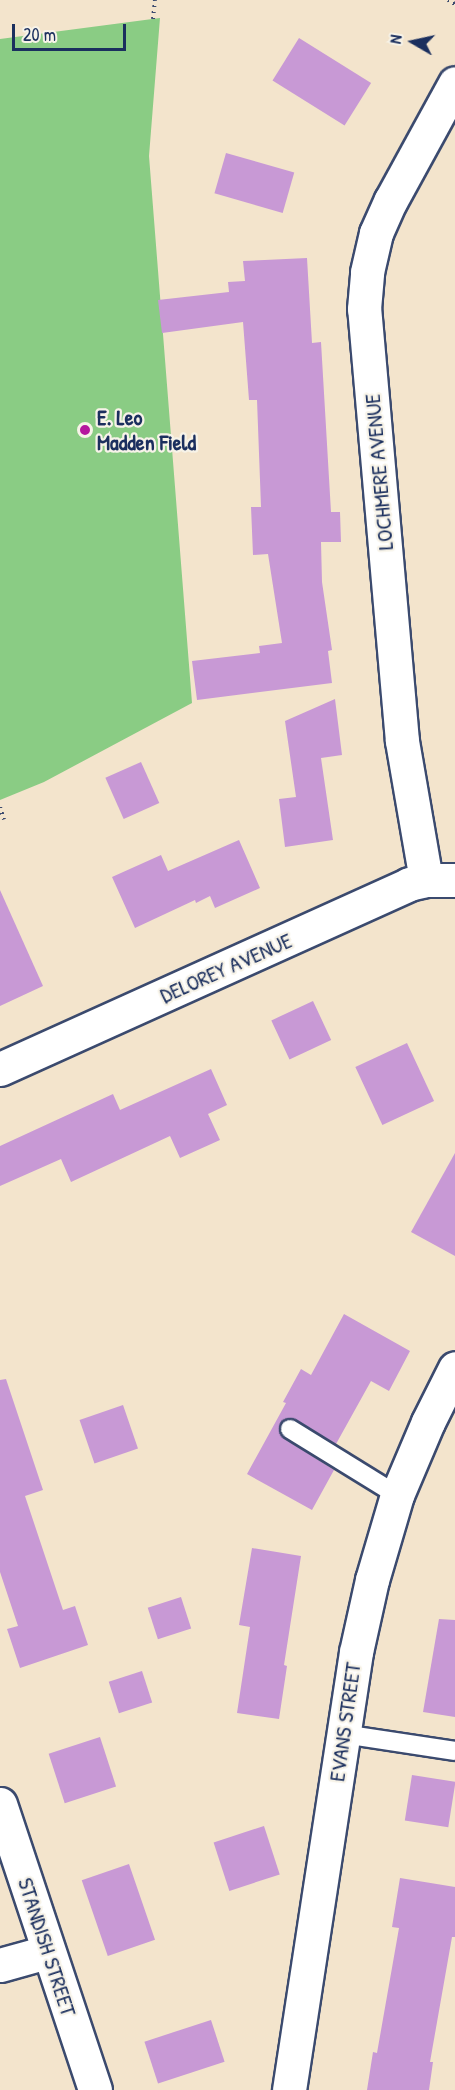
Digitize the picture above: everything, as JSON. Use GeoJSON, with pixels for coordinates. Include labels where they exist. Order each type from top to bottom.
{"type":"FeatureCollection","features":[{"type":"Feature","properties":{"kind":"street","name":"LOCHMERE AVENUE"},"geometry":{"type":"LineString","coordinates":[[440,880],[402,741],[364,309],[367,272],[376,233],[455,83]]}},
{"type":"Feature","properties":{"kind":"street","name":"DELOREY AVENUE"},"geometry":{"type":"LineString","coordinates":[[0,1069],[309,931],[381,896],[409,884],[440,880]]}},
{"type":"Feature","properties":{"kind":"street","name":"EVANS STREET"},"geometry":{"type":"LineString","coordinates":[[289,2090],[356,1652],[372,1580],[397,1495],[428,1422],[455,1368]]}},
{"type":"Feature","properties":{"kind":"street","name":"STANDISH STREET"},"geometry":{"type":"LineString","coordinates":[[0,1804],[94,2090]]}},
{"type":"Feature","properties":{"kind":"street"},"geometry":{"type":"LineString","coordinates":[[0,1965],[47,1952]]}},
{"type":"Feature","properties":{"kind":"lane"},"geometry":{"type":"LineString","coordinates":[[290,1429],[397,1495]]}},
{"type":"Feature","properties":{"kind":"lane"},"geometry":{"type":"LineString","coordinates":[[343,1734],[455,1751]]}},
{"type":"Feature","properties":{"kind":"path"},"geometry":{"type":"LineString","coordinates":[[153,19],[155,0]]}},
{"type":"Feature","properties":{"kind":"path"},"geometry":{"type":"LineString","coordinates":[[448,0],[455,4]]}},
{"type":"Feature","properties":{"kind":"path"},"geometry":{"type":"LineString","coordinates":[[0,807],[4,819]]}},
{"type":"Feature","properties":{"kind":"green space","name":"E. Leo Madden Field"},"geometry":{"type":"Polygon","coordinates":[[[160,18],[149,156],[192,703],[44,782],[0,800],[0,39],[160,18]]]}},
{"type":"Feature","properties":{"kind":"building"},"geometry":{"type":"Polygon","coordinates":[[[299,38],[371,83],[345,125],[273,80],[299,38]]]}},
{"type":"Feature","properties":{"kind":"building"},"geometry":{"type":"Polygon","coordinates":[[[226,153],[294,173],[283,213],[214,193],[226,153]]]}},
{"type":"Feature","properties":{"kind":"building"},"geometry":{"type":"Polygon","coordinates":[[[307,258],[312,343],[321,342],[331,512],[340,512],[341,542],[321,542],[322,582],[332,650],[328,651],[332,683],[197,700],[192,661],[260,653],[259,646],[282,643],[268,554],[253,555],[251,507],[261,507],[257,400],[249,400],[243,322],[162,333],[158,300],[229,292],[228,282],[245,281],[243,261],[307,258]]]}},
{"type":"Feature","properties":{"kind":"building"},"geometry":{"type":"Polygon","coordinates":[[[335,699],[342,755],[321,758],[333,840],[285,847],[279,799],[296,797],[285,721],[335,699]]]}},
{"type":"Feature","properties":{"kind":"building"},"geometry":{"type":"Polygon","coordinates":[[[141,762],[159,803],[124,819],[105,778],[141,762]]]}},
{"type":"Feature","properties":{"kind":"building"},"geometry":{"type":"Polygon","coordinates":[[[239,840],[260,888],[215,908],[210,896],[196,903],[195,900],[135,928],[112,877],[161,855],[168,871],[239,840]]]}},
{"type":"Feature","properties":{"kind":"building"},"geometry":{"type":"Polygon","coordinates":[[[0,890],[43,986],[0,1006],[0,890]]]}},
{"type":"Feature","properties":{"kind":"building"},"geometry":{"type":"Polygon","coordinates":[[[313,1001],[331,1040],[289,1059],[271,1020],[313,1001]]]}},
{"type":"Feature","properties":{"kind":"building"},"geometry":{"type":"Polygon","coordinates":[[[407,1043],[434,1101],[382,1125],[355,1067],[407,1043]]]}},
{"type":"Feature","properties":{"kind":"building"},"geometry":{"type":"Polygon","coordinates":[[[211,1069],[227,1105],[208,1114],[220,1140],[180,1158],[170,1136],[71,1182],[61,1159],[0,1186],[0,1146],[113,1094],[120,1110],[211,1069]]]}},
{"type":"Feature","properties":{"kind":"building"},"geometry":{"type":"Polygon","coordinates":[[[455,1153],[455,1256],[411,1232],[455,1153]]]}},
{"type":"Feature","properties":{"kind":"building"},"geometry":{"type":"Polygon","coordinates":[[[344,1314],[410,1351],[389,1391],[371,1381],[336,1444],[295,1419],[285,1419],[280,1424],[280,1434],[284,1438],[334,1470],[312,1510],[247,1474],[286,1403],[283,1402],[301,1369],[311,1375],[344,1314]]]}},
{"type":"Feature","properties":{"kind":"building"},"geometry":{"type":"Polygon","coordinates":[[[6,1379],[43,1490],[25,1496],[63,1610],[75,1606],[88,1645],[20,1668],[7,1629],[18,1626],[0,1572],[0,1380],[6,1379]]]}},
{"type":"Feature","properties":{"kind":"building"},"geometry":{"type":"Polygon","coordinates":[[[123,1405],[138,1448],[94,1463],[80,1420],[123,1405]]]}},
{"type":"Feature","properties":{"kind":"building"},"geometry":{"type":"Polygon","coordinates":[[[252,1548],[301,1556],[284,1665],[287,1666],[279,1719],[237,1713],[250,1627],[239,1625],[252,1548]]]}},
{"type":"Feature","properties":{"kind":"building"},"geometry":{"type":"Polygon","coordinates":[[[181,1597],[191,1628],[158,1639],[148,1608],[181,1597]]]}},
{"type":"Feature","properties":{"kind":"building"},"geometry":{"type":"Polygon","coordinates":[[[439,1619],[455,1620],[455,1717],[423,1712],[439,1619]]]}},
{"type":"Feature","properties":{"kind":"building"},"geometry":{"type":"Polygon","coordinates":[[[142,1671],[152,1702],[119,1713],[109,1682],[142,1671]]]}},
{"type":"Feature","properties":{"kind":"building"},"geometry":{"type":"Polygon","coordinates":[[[100,1737],[116,1786],[65,1803],[49,1754],[100,1737]]]}},
{"type":"Feature","properties":{"kind":"building"},"geometry":{"type":"Polygon","coordinates":[[[412,1775],[455,1782],[448,1827],[405,1820],[412,1775]]]}},
{"type":"Feature","properties":{"kind":"building"},"geometry":{"type":"Polygon","coordinates":[[[264,1826],[280,1875],[229,1891],[214,1842],[264,1826]]]}},
{"type":"Feature","properties":{"kind":"building"},"geometry":{"type":"Polygon","coordinates":[[[129,1864],[155,1940],[108,1956],[82,1880],[129,1864]]]}},
{"type":"Feature","properties":{"kind":"building"},"geometry":{"type":"Polygon","coordinates":[[[400,1878],[455,1887],[455,1937],[452,1937],[430,2062],[433,2062],[429,2090],[367,2090],[373,2052],[377,2053],[399,1928],[392,1927],[400,1878]]]}},
{"type":"Feature","properties":{"kind":"building"},"geometry":{"type":"Polygon","coordinates":[[[211,2020],[225,2062],[158,2083],[144,2042],[211,2020]]]}},
{"type":"Feature","properties":{"kind":"place","name":"E. Leo Madden Field"},"geometry":{"type":"Point","coordinates":[85,430]}}]}
